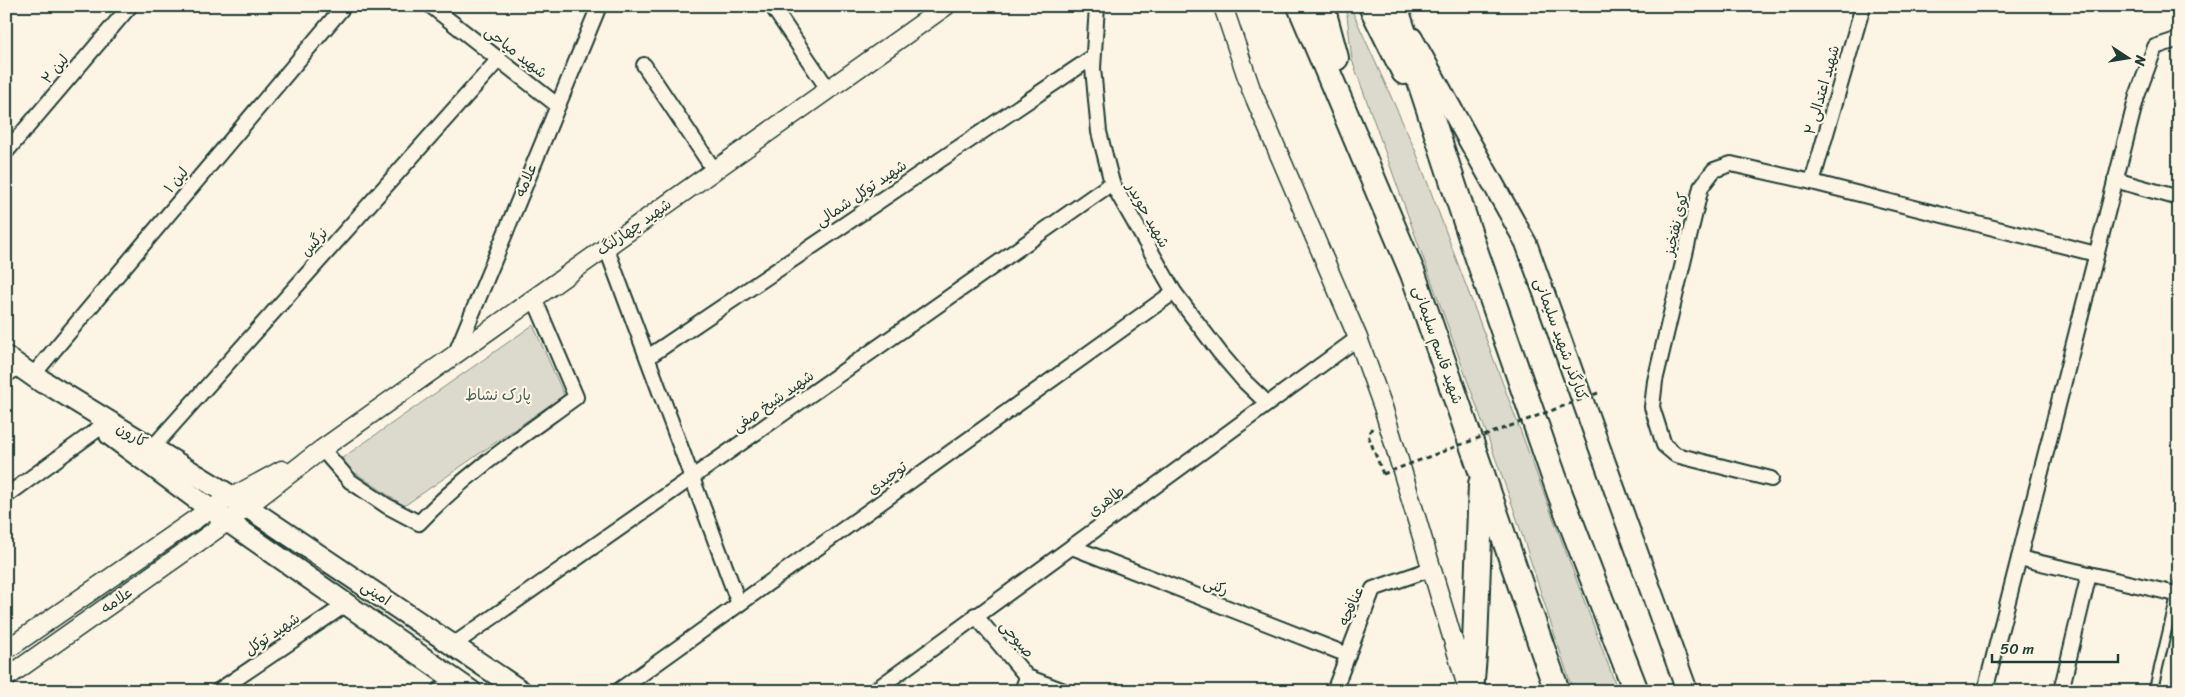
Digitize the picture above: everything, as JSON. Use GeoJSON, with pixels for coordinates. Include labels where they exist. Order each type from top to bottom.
{"type":"FeatureCollection","features":[{"type":"Feature","properties":{"kind":"highway","name":"شهید قاسم سلیمانی"},"geometry":{"type":"LineString","coordinates":[[1300,6],[1413,274],[1557,691]]}},
{"type":"Feature","properties":{"kind":"highway"},"geometry":{"type":"LineString","coordinates":[[1322,6],[1357,139]]}},
{"type":"Feature","properties":{"kind":"highway"},"geometry":{"type":"LineString","coordinates":[[1371,6],[1439,141]]}},
{"type":"Feature","properties":{"kind":"highway"},"geometry":{"type":"LineString","coordinates":[[1395,6],[1477,256],[1560,494],[1636,691]]}},
{"type":"Feature","properties":{"kind":"highway"},"geometry":{"type":"LineString","coordinates":[[1470,691],[1475,644],[1482,470]]}},
{"type":"Feature","properties":{"kind":"main road","name":"کنارگذر شهید سلیمانی"},"geometry":{"type":"LineString","coordinates":[[1395,6],[1526,243],[1687,691]]}},
{"type":"Feature","properties":{"kind":"main road","name":"کارون"},"geometry":{"type":"LineString","coordinates":[[16,368],[105,425],[210,509]]}},
{"type":"Feature","properties":{"kind":"main road","name":"کارون"},"geometry":{"type":"LineString","coordinates":[[105,425],[153,447],[239,502]]}},
{"type":"Feature","properties":{"kind":"main road","name":"امینی"},"geometry":{"type":"LineString","coordinates":[[239,502],[521,691]]}},
{"type":"Feature","properties":{"kind":"main road","name":"امینی"},"geometry":{"type":"LineString","coordinates":[[210,509],[471,691]]}},
{"type":"Feature","properties":{"kind":"street","name":"لین ۲"},"geometry":{"type":"LineString","coordinates":[[6,152],[130,6]]}},
{"type":"Feature","properties":{"kind":"street","name":"لین ۱"},"geometry":{"type":"LineString","coordinates":[[16,368],[344,6]]}},
{"type":"Feature","properties":{"kind":"street","name":"شهید میاحی"},"geometry":{"type":"LineString","coordinates":[[431,6],[557,104]]}},
{"type":"Feature","properties":{"kind":"street","name":"علامه"},"geometry":{"type":"LineString","coordinates":[[455,355],[599,6]]}},
{"type":"Feature","properties":{"kind":"street"},"geometry":{"type":"LineString","coordinates":[[772,6],[828,90]]}},
{"type":"Feature","properties":{"kind":"street","name":"شهید حویدر"},"geometry":{"type":"LineString","coordinates":[[1097,6],[1093,57],[1099,132],[1112,183],[1174,292],[1220,353],[1244,381],[1268,403]]}},
{"type":"Feature","properties":{"kind":"street"},"geometry":{"type":"LineString","coordinates":[[1223,6],[1251,89],[1358,338],[1383,407],[1470,691]]}},
{"type":"Feature","properties":{"kind":"street","name":"شهید اعتدالی ۲"},"geometry":{"type":"LineString","coordinates":[[1812,182],[1863,6]]}},
{"type":"Feature","properties":{"kind":"street","name":"شهید چهارلنگ"},"geometry":{"type":"LineString","coordinates":[[239,502],[322,449],[945,7]]}},
{"type":"Feature","properties":{"kind":"street"},"geometry":{"type":"LineString","coordinates":[[1985,691],[2137,96],[2155,47],[2179,39]]}},
{"type":"Feature","properties":{"kind":"street","name":"شهید توکل شمالی"},"geometry":{"type":"LineString","coordinates":[[648,357],[1093,57]]}},
{"type":"Feature","properties":{"kind":"street","name":"نرگس"},"geometry":{"type":"LineString","coordinates":[[153,447],[499,59]]}},
{"type":"Feature","properties":{"kind":"street"},"geometry":{"type":"LineString","coordinates":[[644,65],[714,170]]}},
{"type":"Feature","properties":{"kind":"street","name":"کوی نفتخیز"},"geometry":{"type":"LineString","coordinates":[[1771,480],[1676,455],[1664,445],[1652,407],[1655,381],[1701,187],[1714,170],[1731,164],[1812,182],[2096,254]]}},
{"type":"Feature","properties":{"kind":"street"},"geometry":{"type":"LineString","coordinates":[[2115,180],[2179,198]]}},
{"type":"Feature","properties":{"kind":"street","name":"شهید شیخ صفی"},"geometry":{"type":"LineString","coordinates":[[453,645],[1112,183]]}},
{"type":"Feature","properties":{"kind":"street"},"geometry":{"type":"LineString","coordinates":[[606,247],[739,604]]}},
{"type":"Feature","properties":{"kind":"street","name":"توحیدی"},"geometry":{"type":"LineString","coordinates":[[618,691],[1174,292]]}},
{"type":"Feature","properties":{"kind":"street"},"geometry":{"type":"LineString","coordinates":[[322,449],[350,481],[387,506],[419,523],[444,497],[472,474],[576,398],[534,298]]}},
{"type":"Feature","properties":{"kind":"street","name":"طاهری"},"geometry":{"type":"LineString","coordinates":[[874,691],[1358,338]]}},
{"type":"Feature","properties":{"kind":"street"},"geometry":{"type":"LineString","coordinates":[[6,496],[105,425]]}},
{"type":"Feature","properties":{"kind":"street","name":"علامه"},"geometry":{"type":"LineString","coordinates":[[6,650],[210,509],[239,502]]}},
{"type":"Feature","properties":{"kind":"street","name":"علامه"},"geometry":{"type":"LineString","coordinates":[[6,678],[227,522],[239,502]]}},
{"type":"Feature","properties":{"kind":"street","name":"رکنی"},"geometry":{"type":"LineString","coordinates":[[1072,547],[1348,655]]}},
{"type":"Feature","properties":{"kind":"street"},"geometry":{"type":"LineString","coordinates":[[2019,558],[2089,574],[2177,588]]}},
{"type":"Feature","properties":{"kind":"street","name":"عنافچه"},"geometry":{"type":"LineString","coordinates":[[1334,691],[1373,589],[1432,569]]}},
{"type":"Feature","properties":{"kind":"street"},"geometry":{"type":"LineString","coordinates":[[2061,691],[2089,574]]}},
{"type":"Feature","properties":{"kind":"street","name":"شهید توکل"},"geometry":{"type":"LineString","coordinates":[[218,691],[345,604]]}},
{"type":"Feature","properties":{"kind":"street","name":"صبوحی"},"geometry":{"type":"LineString","coordinates":[[976,615],[1027,677],[1064,691]]}},
{"type":"Feature","properties":{"kind":"street"},"geometry":{"type":"LineString","coordinates":[[1022,691],[1027,677]]}},
{"type":"Feature","properties":{"kind":"street"},"geometry":{"type":"LineString","coordinates":[[438,691],[454,679]]}},
{"type":"Feature","properties":{"kind":"lane"},"geometry":{"type":"LineString","coordinates":[[2153,691],[2177,588]]}},
{"type":"Feature","properties":{"kind":"path"},"geometry":{"type":"LineString","coordinates":[[1368,435],[1383,474],[1598,393]]}},
{"type":"Feature","properties":{"kind":"green space"},"geometry":{"type":"Polygon","coordinates":[[[1346,6],[1350,6],[1416,152],[1618,691],[1573,691],[1513,507],[1352,60],[1346,6]]]}},
{"type":"Feature","properties":{"kind":"green space","name":"پارک نشاط"},"geometry":{"type":"Polygon","coordinates":[[[533,325],[564,395],[404,506],[338,461],[533,325]]]}}]}
